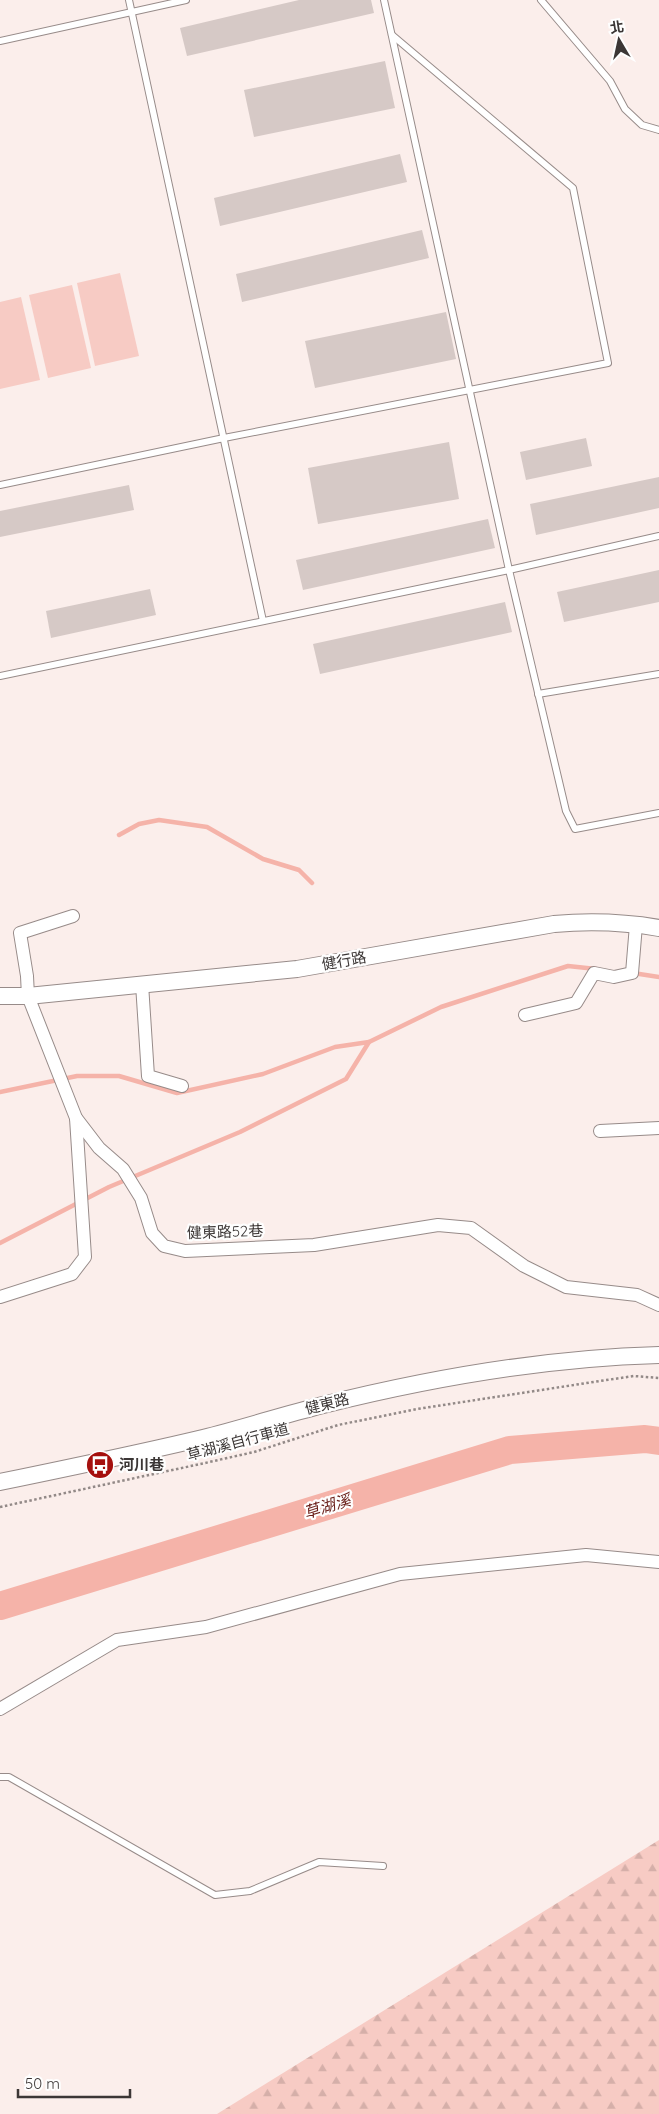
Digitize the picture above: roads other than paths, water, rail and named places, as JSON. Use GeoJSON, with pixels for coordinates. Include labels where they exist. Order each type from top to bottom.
{"type":"FeatureCollection","features":[{"type":"Feature","properties":{"kind":"street"},"geometry":{"type":"LineString","coordinates":[[0,1297],[72,1274],[85,1257],[76,1118],[28,996],[27,976],[20,933],[73,916]]}},
{"type":"Feature","properties":{"kind":"street","name":"健行路"},"geometry":{"type":"LineString","coordinates":[[0,996],[28,996],[297,969],[554,924],[586,921],[659,928]]}},
{"type":"Feature","properties":{"kind":"street"},"geometry":{"type":"LineString","coordinates":[[525,1015],[576,1003],[594,973],[614,977],[632,973],[636,925]]}},
{"type":"Feature","properties":{"kind":"street"},"geometry":{"type":"LineString","coordinates":[[142,984],[148,1076],[182,1086]]}},
{"type":"Feature","properties":{"kind":"street","name":"健東路52巷"},"geometry":{"type":"LineString","coordinates":[[76,1118],[99,1148],[123,1168],[141,1198],[152,1233],[164,1246],[185,1251],[314,1245],[438,1225],[471,1228],[524,1266],[566,1287],[637,1295],[659,1305]]}},
{"type":"Feature","properties":{"kind":"street"},"geometry":{"type":"LineString","coordinates":[[600,1131],[659,1128]]}},
{"type":"Feature","properties":{"kind":"street","name":"健東路"},"geometry":{"type":"LineString","coordinates":[[0,1482],[203,1438],[322,1405],[381,1391],[530,1365],[610,1356],[659,1355]]}},
{"type":"Feature","properties":{"kind":"street"},"geometry":{"type":"LineString","coordinates":[[0,1710],[117,1640],[206,1627],[400,1574],[586,1555],[659,1562]]}},
{"type":"Feature","properties":{"kind":"lane"},"geometry":{"type":"LineString","coordinates":[[129,0],[263,621]]}},
{"type":"Feature","properties":{"kind":"lane"},"geometry":{"type":"LineString","coordinates":[[0,40],[186,0]]}},
{"type":"Feature","properties":{"kind":"lane"},"geometry":{"type":"LineString","coordinates":[[384,0],[509,570],[566,811],[575,829],[659,813]]}},
{"type":"Feature","properties":{"kind":"lane"},"geometry":{"type":"LineString","coordinates":[[541,0],[610,81],[625,109],[642,125],[659,130]]}},
{"type":"Feature","properties":{"kind":"lane"},"geometry":{"type":"LineString","coordinates":[[0,485],[224,438],[608,363],[573,188],[392,35]]}},
{"type":"Feature","properties":{"kind":"lane"},"geometry":{"type":"LineString","coordinates":[[0,676],[509,570],[659,536]]}},
{"type":"Feature","properties":{"kind":"lane"},"geometry":{"type":"LineString","coordinates":[[538,694],[659,674]]}},
{"type":"Feature","properties":{"kind":"lane"},"geometry":{"type":"LineString","coordinates":[[0,1777],[8,1776],[215,1895],[250,1891],[319,1862],[383,1866]]}},
{"type":"Feature","properties":{"kind":"waterway"},"geometry":{"type":"LineString","coordinates":[[119,835],[139,824],[159,820],[207,827],[263,859],[299,870],[312,883]]}},
{"type":"Feature","properties":{"kind":"waterway"},"geometry":{"type":"LineString","coordinates":[[0,1243],[109,1187],[240,1132],[346,1079],[369,1042],[441,1007],[568,966],[596,969]]}},
{"type":"Feature","properties":{"kind":"waterway"},"geometry":{"type":"LineString","coordinates":[[633,973],[659,977]]}},
{"type":"Feature","properties":{"kind":"waterway"},"geometry":{"type":"LineString","coordinates":[[0,1092],[77,1076],[119,1076],[177,1093],[263,1074],[335,1047],[369,1042]]}},
{"type":"Feature","properties":{"kind":"waterway","name":"草湖溪"},"geometry":{"type":"LineString","coordinates":[[0,1606],[510,1450],[645,1439],[659,1441]]}},
{"type":"Feature","properties":{"kind":"place","name":"河川巷"},"geometry":{"type":"Point","coordinates":[100,1465]}}]}
